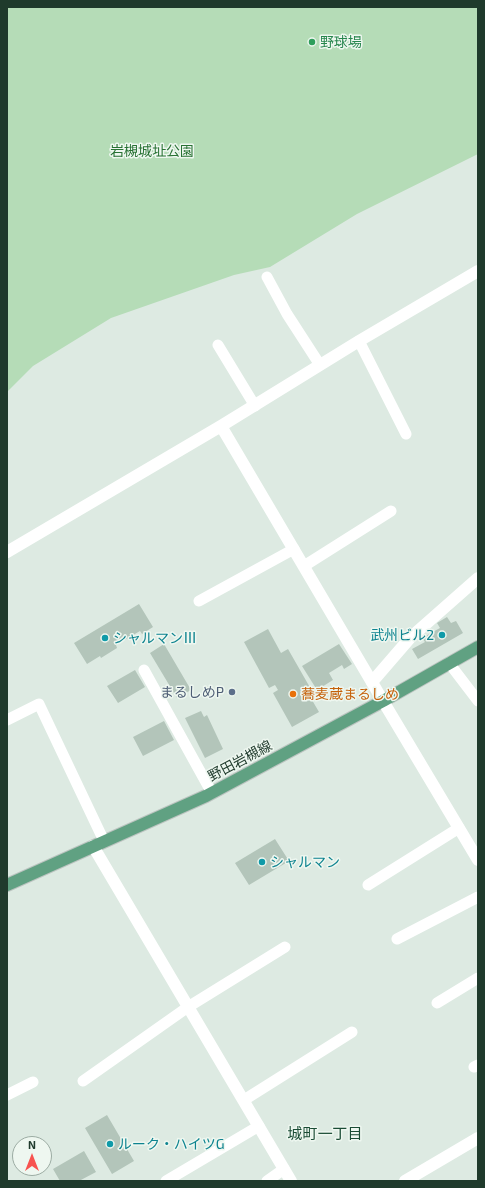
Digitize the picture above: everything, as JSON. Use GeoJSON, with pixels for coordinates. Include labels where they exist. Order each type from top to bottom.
{"type":"FeatureCollection","features":[{"type":"Feature","properties":{"kind":"main road","name":"野田岩槻線"},"geometry":{"type":"LineString","coordinates":[[7,885],[212,792],[383,701],[478,647]]}},
{"type":"Feature","properties":{"kind":"street"},"geometry":{"type":"LineString","coordinates":[[7,552],[255,406],[359,341],[478,271]]}},
{"type":"Feature","properties":{"kind":"street"},"geometry":{"type":"LineString","coordinates":[[221,426],[478,860]]}},
{"type":"Feature","properties":{"kind":"street"},"geometry":{"type":"LineString","coordinates":[[372,682],[410,638],[478,578]]}},
{"type":"Feature","properties":{"kind":"street"},"geometry":{"type":"LineString","coordinates":[[93,846],[291,1181]]}},
{"type":"Feature","properties":{"kind":"street"},"geometry":{"type":"LineString","coordinates":[[405,1181],[478,1138]]}},
{"type":"Feature","properties":{"kind":"lane"},"geometry":{"type":"LineString","coordinates":[[267,278],[287,314],[320,365]]}},
{"type":"Feature","properties":{"kind":"lane"},"geometry":{"type":"LineString","coordinates":[[359,341],[406,434]]}},
{"type":"Feature","properties":{"kind":"lane"},"geometry":{"type":"LineString","coordinates":[[218,345],[255,406]]}},
{"type":"Feature","properties":{"kind":"lane"},"geometry":{"type":"LineString","coordinates":[[304,566],[391,511]]}},
{"type":"Feature","properties":{"kind":"lane"},"geometry":{"type":"LineString","coordinates":[[199,601],[294,549]]}},
{"type":"Feature","properties":{"kind":"lane"},"geometry":{"type":"LineString","coordinates":[[449,663],[478,701]]}},
{"type":"Feature","properties":{"kind":"lane"},"geometry":{"type":"LineString","coordinates":[[144,670],[212,792]]}},
{"type":"Feature","properties":{"kind":"lane"},"geometry":{"type":"LineString","coordinates":[[7,720],[39,704],[104,841]]}},
{"type":"Feature","properties":{"kind":"lane"},"geometry":{"type":"LineString","coordinates":[[368,885],[459,828]]}},
{"type":"Feature","properties":{"kind":"lane"},"geometry":{"type":"LineString","coordinates":[[397,939],[478,897]]}},
{"type":"Feature","properties":{"kind":"lane"},"geometry":{"type":"LineString","coordinates":[[83,1081],[188,1007],[285,947]]}},
{"type":"Feature","properties":{"kind":"lane"},"geometry":{"type":"LineString","coordinates":[[437,1002],[478,978]]}},
{"type":"Feature","properties":{"kind":"lane"},"geometry":{"type":"LineString","coordinates":[[244,1100],[352,1032]]}},
{"type":"Feature","properties":{"kind":"lane"},"geometry":{"type":"LineString","coordinates":[[7,1095],[33,1082]]}},
{"type":"Feature","properties":{"kind":"lane"},"geometry":{"type":"LineString","coordinates":[[166,1181],[259,1126]]}},
{"type":"Feature","properties":{"kind":"lane"},"geometry":{"type":"LineString","coordinates":[[267,1181],[284,1170]]}},
{"type":"Feature","properties":{"kind":"green space","name":"岩槻城址公園"},"geometry":{"type":"Polygon","coordinates":[[[7,7],[478,7],[478,154],[357,214],[270,267],[234,275],[111,318],[33,366],[7,392],[7,7]]]}},
{"type":"Feature","properties":{"kind":"building","name":"シャルマンⅢ"},"geometry":{"type":"Polygon","coordinates":[[[139,604],[153,627],[142,634],[140,631],[116,645],[117,648],[101,658],[100,656],[87,664],[74,643],[139,604]]]}},
{"type":"Feature","properties":{"kind":"building","name":"武州ビル2"},"geometry":{"type":"Polygon","coordinates":[[[447,617],[451,623],[456,621],[463,633],[418,659],[412,649],[425,642],[422,638],[440,628],[437,623],[447,617]]]}},
{"type":"Feature","properties":{"kind":"building"},"geometry":{"type":"Polygon","coordinates":[[[268,629],[281,653],[288,649],[316,698],[312,700],[319,712],[292,727],[273,693],[278,690],[275,685],[269,688],[244,642],[268,629]]]}},
{"type":"Feature","properties":{"kind":"building"},"geometry":{"type":"Polygon","coordinates":[[[164,644],[191,690],[177,698],[150,653],[164,644]]]}},
{"type":"Feature","properties":{"kind":"building"},"geometry":{"type":"Polygon","coordinates":[[[339,644],[352,664],[344,669],[342,665],[329,673],[333,680],[317,690],[302,666],[339,644]]]}},
{"type":"Feature","properties":{"kind":"building"},"geometry":{"type":"Polygon","coordinates":[[[135,670],[145,687],[118,703],[107,686],[135,670]]]}},
{"type":"Feature","properties":{"kind":"building"},"geometry":{"type":"Polygon","coordinates":[[[201,711],[204,717],[207,715],[223,749],[205,758],[185,718],[201,711]]]}},
{"type":"Feature","properties":{"kind":"building"},"geometry":{"type":"Polygon","coordinates":[[[164,721],[174,740],[143,756],[133,737],[164,721]]]}},
{"type":"Feature","properties":{"kind":"building","name":"シャルマン"},"geometry":{"type":"Polygon","coordinates":[[[275,839],[289,861],[249,885],[235,863],[275,839]]]}},
{"type":"Feature","properties":{"kind":"building","name":"ルーク・ハイツG"},"geometry":{"type":"Polygon","coordinates":[[[107,1115],[134,1161],[112,1174],[85,1128],[107,1115]]]}},
{"type":"Feature","properties":{"kind":"building"},"geometry":{"type":"Polygon","coordinates":[[[84,1151],[96,1172],[79,1181],[60,1181],[53,1169],[84,1151]]]}},
{"type":"Feature","properties":{"kind":"place","name":"野球場"},"geometry":{"type":"Point","coordinates":[312,42]}},
{"type":"Feature","properties":{"kind":"place","name":"武州ビル2"},"geometry":{"type":"Point","coordinates":[442,635]}},
{"type":"Feature","properties":{"kind":"place","name":"シャルマンⅢ"},"geometry":{"type":"Point","coordinates":[105,638]}},
{"type":"Feature","properties":{"kind":"place","name":"まるしめP"},"geometry":{"type":"Point","coordinates":[232,692]}},
{"type":"Feature","properties":{"kind":"place","name":"蕎麦蔵まるしめ"},"geometry":{"type":"Point","coordinates":[293,694]}},
{"type":"Feature","properties":{"kind":"place","name":"シャルマン"},"geometry":{"type":"Point","coordinates":[262,862]}},
{"type":"Feature","properties":{"kind":"place","name":"ルーク・ハイツG"},"geometry":{"type":"Point","coordinates":[110,1144]}},
{"type":"Feature","properties":{"kind":"district","name":"城町一丁目"},"geometry":{"type":"Point","coordinates":[325,1134]}}]}
